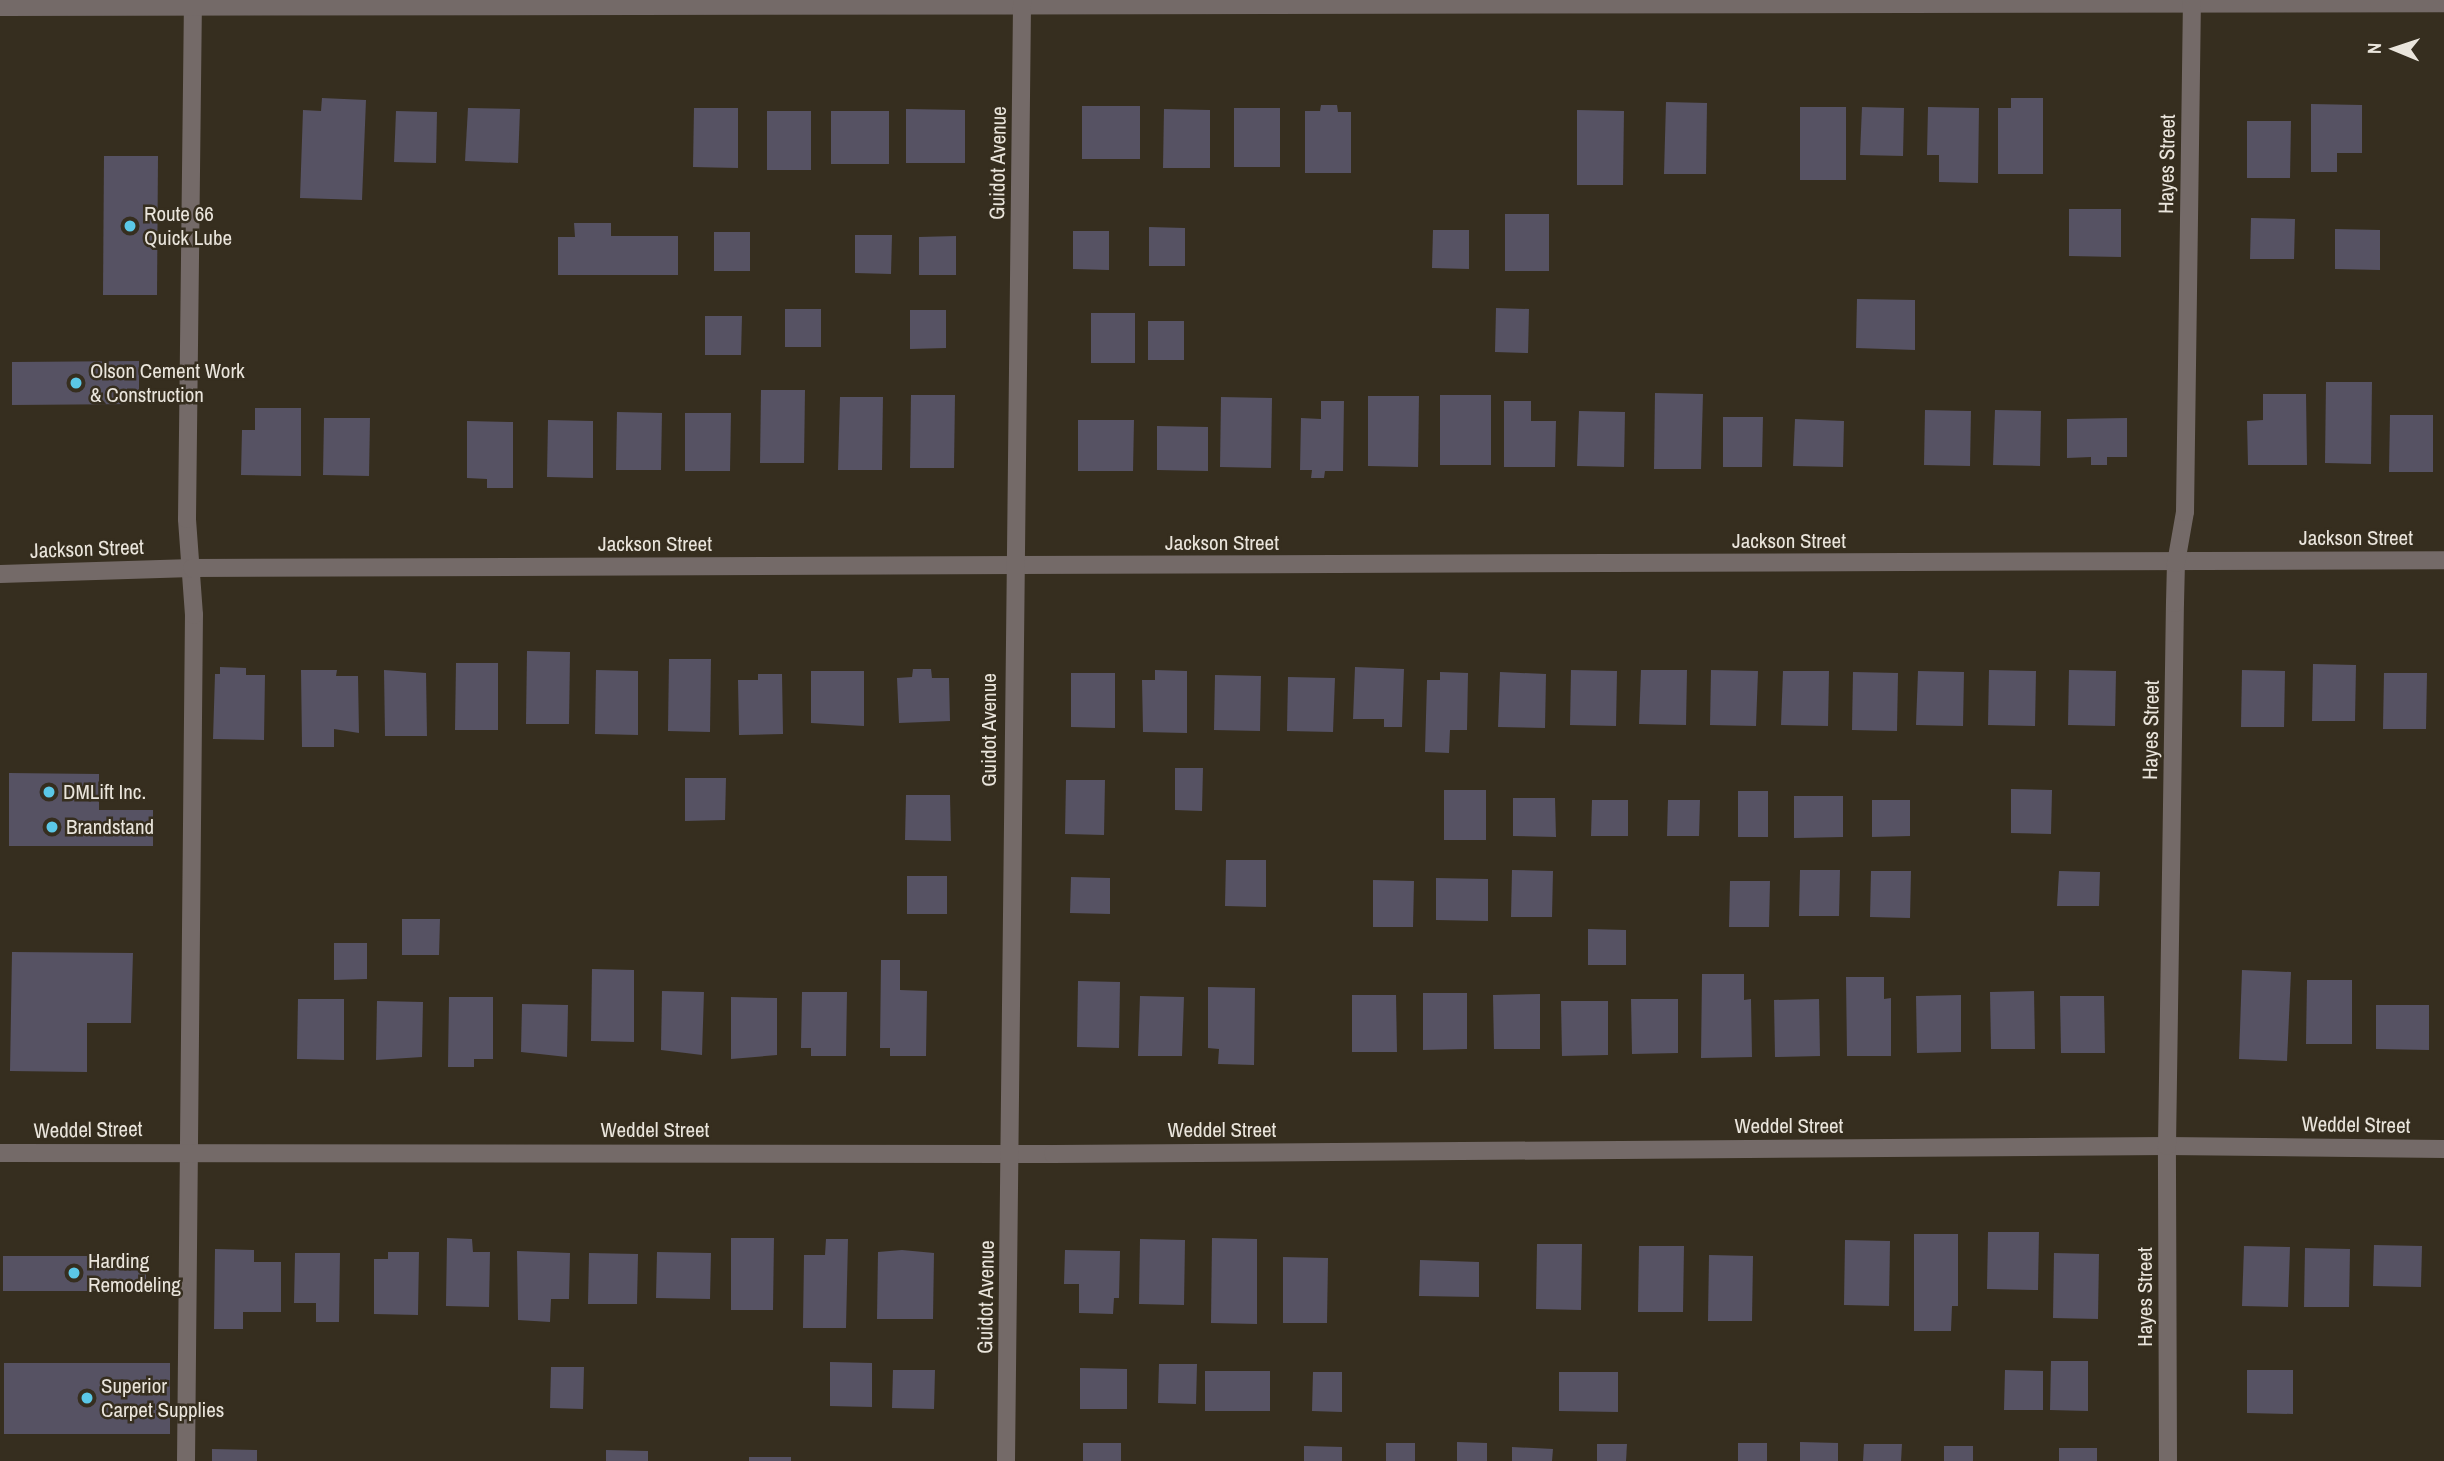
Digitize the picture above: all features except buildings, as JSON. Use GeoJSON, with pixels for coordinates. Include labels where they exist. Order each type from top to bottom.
{"type":"FeatureCollection","features":[{"type":"Feature","properties":{"kind":"street","name":"Hayes Street"},"geometry":{"type":"LineString","coordinates":[[2168,1461],[2167,1146],[2176,563],[2185,512],[2192,2]]}},
{"type":"Feature","properties":{"kind":"street","name":"Guidot Avenue"},"geometry":{"type":"LineString","coordinates":[[1006,1461],[1022,3]]}},
{"type":"Feature","properties":{"kind":"street"},"geometry":{"type":"LineString","coordinates":[[0,7],[193,4],[2444,3]]}},
{"type":"Feature","properties":{"kind":"street"},"geometry":{"type":"LineString","coordinates":[[186,1461],[192,568],[187,519],[193,4]]}},
{"type":"Feature","properties":{"kind":"street","name":"Jackson Street"},"geometry":{"type":"LineString","coordinates":[[0,574],[192,568],[2444,560]]}},
{"type":"Feature","properties":{"kind":"street","name":"Weddel Street"},"geometry":{"type":"LineString","coordinates":[[0,1153],[1010,1154],[2167,1146],[2444,1149]]}},
{"type":"Feature","properties":{"kind":"place","name":"Route 66 Quick Lube"},"geometry":{"type":"Point","coordinates":[130,226]}},
{"type":"Feature","properties":{"kind":"place","name":"Olson Cement Work & Construction"},"geometry":{"type":"Point","coordinates":[76,383]}},
{"type":"Feature","properties":{"kind":"place","name":"DMLift Inc."},"geometry":{"type":"Point","coordinates":[49,792]}},
{"type":"Feature","properties":{"kind":"place","name":"Brandstand"},"geometry":{"type":"Point","coordinates":[52,827]}},
{"type":"Feature","properties":{"kind":"place","name":"Harding Remodeling"},"geometry":{"type":"Point","coordinates":[74,1273]}},
{"type":"Feature","properties":{"kind":"place","name":"Superior Carpet Supplies"},"geometry":{"type":"Point","coordinates":[87,1398]}}]}
